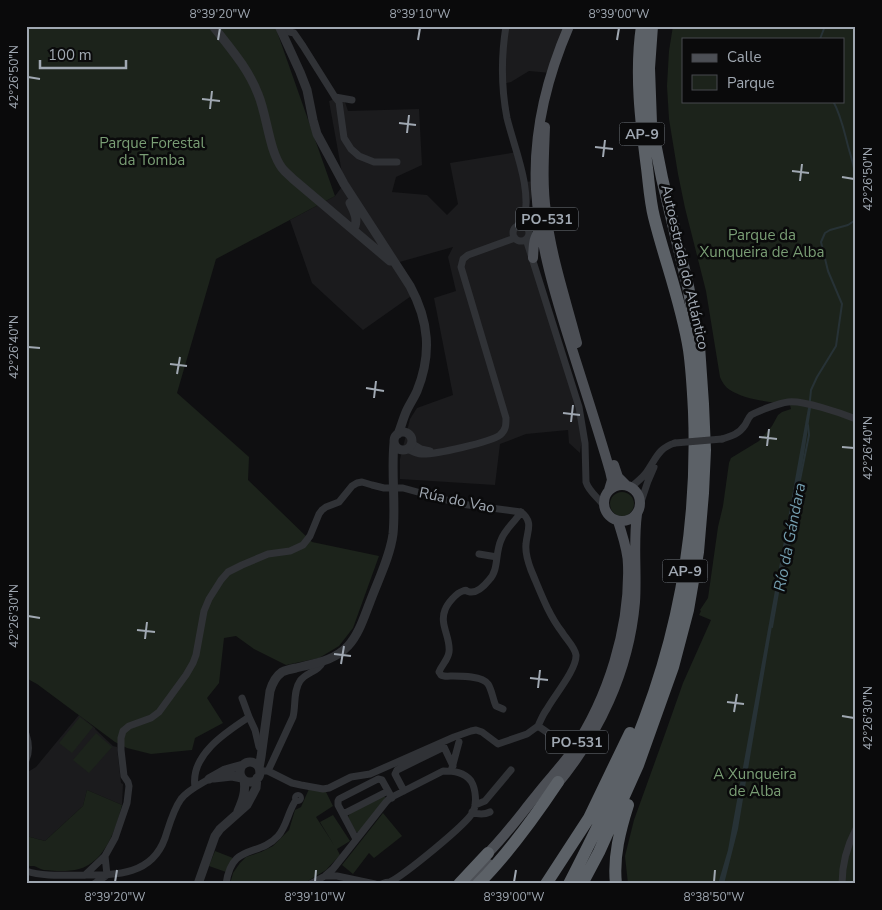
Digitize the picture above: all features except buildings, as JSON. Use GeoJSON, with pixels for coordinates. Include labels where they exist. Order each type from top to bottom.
{"type":"FeatureCollection","features":[{"type":"Feature","properties":{"kind":"highway","name":"Autoestrada do Atlántico"},"geometry":{"type":"LineString","coordinates":[[569,884],[624,773],[646,717],[672,632],[684,573],[691,519],[694,432],[689,349],[680,306],[660,241],[652,203],[641,117],[639,64],[642,26]]}},
{"type":"Feature","properties":{"kind":"highway","name":"Autoestrada do Atlántico"},"geometry":{"type":"LineString","coordinates":[[582,884],[599,852],[638,765],[674,667],[688,610],[698,552],[703,493],[703,404],[699,346],[688,286],[651,123],[649,68],[652,26]]}},
{"type":"Feature","properties":{"kind":"highway"},"geometry":{"type":"LineString","coordinates":[[546,884],[589,818],[625,746],[672,632]]}},
{"type":"Feature","properties":{"kind":"highway"},"geometry":{"type":"LineString","coordinates":[[616,884],[617,850],[623,820],[671,689],[674,667]]}},
{"type":"Feature","properties":{"kind":"highway"},"geometry":{"type":"LineString","coordinates":[[478,884],[509,850],[558,782]]}},
{"type":"Feature","properties":{"kind":"highway"},"geometry":{"type":"LineString","coordinates":[[460,884],[488,853]]}},
{"type":"Feature","properties":{"kind":"main road","name":"PO-531"},"geometry":{"type":"LineString","coordinates":[[454,884],[500,840],[573,750],[594,713],[610,676],[625,616],[628,564],[625,546],[618,521],[609,516],[604,506],[612,480],[548,267],[541,228],[537,184],[537,151],[543,104],[551,73],[569,26]]}},
{"type":"Feature","properties":{"kind":"main road","name":"PO-531"},"geometry":{"type":"LineString","coordinates":[[468,884],[506,845],[558,782],[590,739],[600,722],[620,675],[635,603],[634,539],[637,514],[640,506],[639,496],[636,491],[618,477],[582,361],[556,264],[546,212],[544,160],[548,101],[556,71],[574,26]]}},
{"type":"Feature","properties":{"kind":"main road"},"geometry":{"type":"LineString","coordinates":[[523,223],[532,210],[544,160]]}},
{"type":"Feature","properties":{"kind":"main road"},"geometry":{"type":"LineString","coordinates":[[523,223],[538,223],[544,234],[551,270],[561,297],[584,379],[597,410]]}},
{"type":"Feature","properties":{"kind":"main road"},"geometry":{"type":"LineString","coordinates":[[533,258],[534,241],[536,234],[541,228]]}},
{"type":"Feature","properties":{"kind":"main road"},"geometry":{"type":"LineString","coordinates":[[608,491],[617,485],[629,486]]}},
{"type":"Feature","properties":{"kind":"main road"},"geometry":{"type":"LineString","coordinates":[[618,521],[628,520],[637,514]]}},
{"type":"Feature","properties":{"kind":"street"},"geometry":{"type":"LineString","coordinates":[[213,26],[244,66],[253,82],[259,96],[276,156],[282,168],[395,264]]}},
{"type":"Feature","properties":{"kind":"street"},"geometry":{"type":"LineString","coordinates":[[506,26],[503,42],[502,88],[524,182],[526,205],[523,223],[514,230],[513,235],[519,241],[526,239],[529,234],[523,223]]}},
{"type":"Feature","properties":{"kind":"street"},"geometry":{"type":"LineString","coordinates":[[280,28],[294,33],[339,102],[344,138],[351,149],[359,156],[374,162],[396,162]]}},
{"type":"Feature","properties":{"kind":"street"},"geometry":{"type":"LineString","coordinates":[[209,779],[222,776],[252,781],[261,772],[261,743],[270,691],[275,678],[290,669],[324,661],[338,655],[348,646],[357,633],[392,541],[393,458],[403,442],[404,416],[422,377],[427,350],[424,318],[418,302],[410,286],[344,184],[317,134],[304,81],[280,28]]}},
{"type":"Feature","properties":{"kind":"street"},"geometry":{"type":"LineString","coordinates":[[335,97],[352,100]]}},
{"type":"Feature","properties":{"kind":"street"},"geometry":{"type":"LineString","coordinates":[[524,182],[537,184]]}},
{"type":"Feature","properties":{"kind":"street"},"geometry":{"type":"LineString","coordinates":[[344,184],[355,213],[356,222],[350,224]]}},
{"type":"Feature","properties":{"kind":"street"},"geometry":{"type":"LineString","coordinates":[[350,224],[373,230]]}},
{"type":"Feature","properties":{"kind":"street"},"geometry":{"type":"LineString","coordinates":[[361,236],[370,234],[373,230]]}},
{"type":"Feature","properties":{"kind":"street"},"geometry":{"type":"LineString","coordinates":[[403,442],[415,453],[423,454],[462,448],[493,440],[502,434],[507,427],[506,418],[461,267],[463,259],[468,254],[515,238]]}},
{"type":"Feature","properties":{"kind":"street"},"geometry":{"type":"LineString","coordinates":[[526,239],[579,407],[585,443],[586,484],[604,506]]}},
{"type":"Feature","properties":{"kind":"street"},"geometry":{"type":"LineString","coordinates":[[629,486],[645,473],[656,456],[667,446],[675,443],[722,439],[734,436],[740,432],[750,416],[789,401],[827,409],[856,419]]}},
{"type":"Feature","properties":{"kind":"street"},"geometry":{"type":"LineString","coordinates":[[640,502],[662,449]]}},
{"type":"Feature","properties":{"kind":"street","name":"Rúa do Vao"},"geometry":{"type":"LineString","coordinates":[[105,856],[115,838],[127,803],[129,786],[124,776],[121,750],[121,738],[124,731],[129,726],[151,718],[159,712],[186,675],[196,655],[204,611],[209,599],[228,572],[242,564],[268,554],[290,551],[303,544],[310,536],[322,510],[339,502],[357,483],[362,482],[372,486],[403,488],[461,504],[521,512]]}},
{"type":"Feature","properties":{"kind":"street"},"geometry":{"type":"LineString","coordinates":[[586,484],[595,492],[608,491]]}},
{"type":"Feature","properties":{"kind":"street"},"geometry":{"type":"LineString","coordinates":[[26,871],[39,874],[107,875],[126,873],[136,869],[148,863],[158,854],[175,809],[186,793],[217,773],[246,763],[255,764],[261,772],[292,783],[323,789],[351,777],[370,774],[471,731],[482,732],[498,744],[527,734],[538,726],[565,682],[575,661],[576,654],[573,647],[555,624],[527,562],[526,544],[529,527],[526,516],[521,512],[500,540],[493,574],[490,579],[474,592],[460,591],[446,608],[443,617],[449,649],[447,660],[439,672],[444,676],[460,676],[486,681],[496,706],[503,709]]}},
{"type":"Feature","properties":{"kind":"street"},"geometry":{"type":"LineString","coordinates":[[479,554],[497,557]]}},
{"type":"Feature","properties":{"kind":"street"},"geometry":{"type":"LineString","coordinates":[[198,884],[214,839],[220,829],[247,805],[256,788],[261,772],[293,717],[298,683],[314,672],[324,661]]}},
{"type":"Feature","properties":{"kind":"street"},"geometry":{"type":"LineString","coordinates":[[242,698],[261,743]]}},
{"type":"Feature","properties":{"kind":"street"},"geometry":{"type":"LineString","coordinates":[[195,788],[193,779],[205,751],[249,717]]}},
{"type":"Feature","properties":{"kind":"street"},"geometry":{"type":"LineString","coordinates":[[538,726],[573,750]]}},
{"type":"Feature","properties":{"kind":"street"},"geometry":{"type":"LineString","coordinates":[[26,734],[29,755],[26,760]]}},
{"type":"Feature","properties":{"kind":"street"},"geometry":{"type":"LineString","coordinates":[[452,769],[459,742]]}},
{"type":"Feature","properties":{"kind":"street"},"geometry":{"type":"LineString","coordinates":[[235,816],[244,798],[245,787],[240,772],[261,743]]}},
{"type":"Feature","properties":{"kind":"street"},"geometry":{"type":"LineString","coordinates":[[404,791],[395,774],[397,770],[444,747],[452,769]]}},
{"type":"Feature","properties":{"kind":"street"},"geometry":{"type":"LineString","coordinates":[[343,814],[390,794],[404,791],[438,773],[452,769],[462,774],[472,784],[474,794],[473,809],[478,815],[490,812]]}},
{"type":"Feature","properties":{"kind":"street"},"geometry":{"type":"LineString","coordinates":[[382,884],[399,876],[446,839],[473,809],[485,801],[511,770]]}},
{"type":"Feature","properties":{"kind":"street"},"geometry":{"type":"LineString","coordinates":[[356,839],[338,805],[339,799],[378,779],[382,780],[390,794]]}},
{"type":"Feature","properties":{"kind":"street"},"geometry":{"type":"LineString","coordinates":[[310,884],[333,869],[386,802],[390,794]]}},
{"type":"Feature","properties":{"kind":"street"},"geometry":{"type":"LineString","coordinates":[[226,884],[233,862],[238,857],[247,851],[263,846],[278,836],[296,800]]}},
{"type":"Feature","properties":{"kind":"street"},"geometry":{"type":"LineString","coordinates":[[842,884],[843,864],[856,829]]}},
{"type":"Feature","properties":{"kind":"street"},"geometry":{"type":"LineString","coordinates":[[85,875],[105,856]]}},
{"type":"Feature","properties":{"kind":"street"},"geometry":{"type":"LineString","coordinates":[[105,856],[107,875]]}},
{"type":"Feature","properties":{"kind":"street"},"geometry":{"type":"LineString","coordinates":[[94,884],[107,875]]}},
{"type":"Feature","properties":{"kind":"street"},"geometry":{"type":"LineString","coordinates":[[325,876],[337,876],[375,884]]}},
{"type":"Feature","properties":{"kind":"shaded area"},"geometry":{"type":"Polygon","coordinates":[[[506,26],[569,26],[551,73],[529,71],[511,82],[502,84],[506,26]]]}},
{"type":"Feature","properties":{"kind":"shaded area"},"geometry":{"type":"Polygon","coordinates":[[[343,96],[348,111],[419,109],[422,165],[396,177],[392,192],[427,195],[447,215],[458,204],[450,163],[517,152],[524,182],[536,181],[524,222],[583,431],[580,453],[569,443],[568,430],[526,434],[500,444],[495,485],[400,479],[400,459],[410,419],[417,408],[453,395],[434,298],[456,291],[448,257],[453,247],[396,263],[414,294],[363,330],[312,283],[290,220],[335,196],[344,184],[329,101],[343,96]]]}},
{"type":"Feature","properties":{"kind":"shaded area"},"geometry":{"type":"Polygon","coordinates":[[[79,715],[113,746],[117,747],[121,783],[123,784],[122,805],[87,790],[83,806],[45,841],[26,836],[26,773],[36,767],[79,715]]]}},
{"type":"Feature","properties":{"kind":"green space","name":"Parque Forestal da Tomba"},"geometry":{"type":"Polygon","coordinates":[[[26,26],[275,26],[335,196],[216,259],[177,393],[249,457],[248,480],[312,542],[379,556],[353,628],[339,646],[319,658],[286,665],[254,649],[236,636],[224,638],[219,683],[207,698],[223,723],[195,738],[192,750],[151,754],[127,748],[115,742],[37,684],[26,678],[26,26]]]}},
{"type":"Feature","properties":{"kind":"green space","name":"A Xunqueira de Alba"},"geometry":{"type":"Polygon","coordinates":[[[673,26],[856,26],[856,884],[628,884],[625,856],[634,820],[683,683],[711,620],[699,615],[708,598],[729,463],[731,458],[759,441],[772,426],[778,415],[791,409],[790,405],[759,400],[736,393],[723,383],[720,377],[706,291],[678,174],[669,119],[667,86],[673,26]]]}},
{"type":"Feature","properties":{"kind":"green space"},"geometry":{"type":"Polygon","coordinates":[[[622,492],[631,495],[634,504],[631,513],[622,516],[613,513],[610,504],[613,495],[622,492]]]}},
{"type":"Feature","properties":{"kind":"green space"},"geometry":{"type":"Polygon","coordinates":[[[80,717],[93,727],[72,753],[59,743],[80,717]]]}},
{"type":"Feature","properties":{"kind":"green space"},"geometry":{"type":"Polygon","coordinates":[[[96,733],[112,747],[89,773],[73,760],[96,733]]]}},
{"type":"Feature","properties":{"kind":"green space"},"geometry":{"type":"Polygon","coordinates":[[[309,789],[326,792],[333,806],[316,817],[334,845],[320,822],[333,815],[350,841],[337,849],[340,855],[326,870],[303,884],[230,884],[233,873],[246,857],[273,846],[289,830],[295,810],[301,807],[309,789]]]}},
{"type":"Feature","properties":{"kind":"green space"},"geometry":{"type":"Polygon","coordinates":[[[87,790],[122,805],[113,834],[102,852],[88,865],[75,870],[44,870],[26,865],[26,836],[45,841],[83,806],[87,790]]]}},
{"type":"Feature","properties":{"kind":"green space"},"geometry":{"type":"Polygon","coordinates":[[[384,796],[386,798],[359,832],[356,832],[348,817],[350,813],[384,796]]]}},
{"type":"Feature","properties":{"kind":"green space"},"geometry":{"type":"Polygon","coordinates":[[[383,813],[402,836],[374,858],[369,853],[353,874],[342,865],[383,813]]]}},
{"type":"Feature","properties":{"kind":"green space"},"geometry":{"type":"Polygon","coordinates":[[[215,851],[233,858],[226,872],[209,866],[215,851]]]}},
{"type":"Feature","properties":{"kind":"water"},"geometry":{"type":"Polygon","coordinates":[[[808,408],[811,408],[790,548],[772,626],[738,829],[724,884],[718,884],[728,850],[808,408]]]}},
{"type":"Feature","properties":{"kind":"waterway","name":"Río da Gándara"},"geometry":{"type":"LineString","coordinates":[[820,38],[825,26]]}},
{"type":"Feature","properties":{"kind":"waterway","name":"Río da Gándara"},"geometry":{"type":"LineString","coordinates":[[833,102],[842,123],[856,180]]}},
{"type":"Feature","properties":{"kind":"waterway","name":"Río da Gándara"},"geometry":{"type":"LineString","coordinates":[[809,410],[811,390],[836,346],[842,304],[828,271],[821,242],[825,233],[848,225],[856,217]]}},
{"type":"Feature","properties":{"kind":"waterway","name":"Río da Gándara"},"geometry":{"type":"LineString","coordinates":[[800,480],[809,435],[808,425]]}},
{"type":"Feature","properties":{"kind":"waterway","name":"Río da Gándara"},"geometry":{"type":"LineString","coordinates":[[772,627],[779,587]]}},
{"type":"Feature","properties":{"kind":"park label","name":"Parque da Xunqueira de Alba"},"geometry":{"type":"Point","coordinates":[762,244]}}]}
